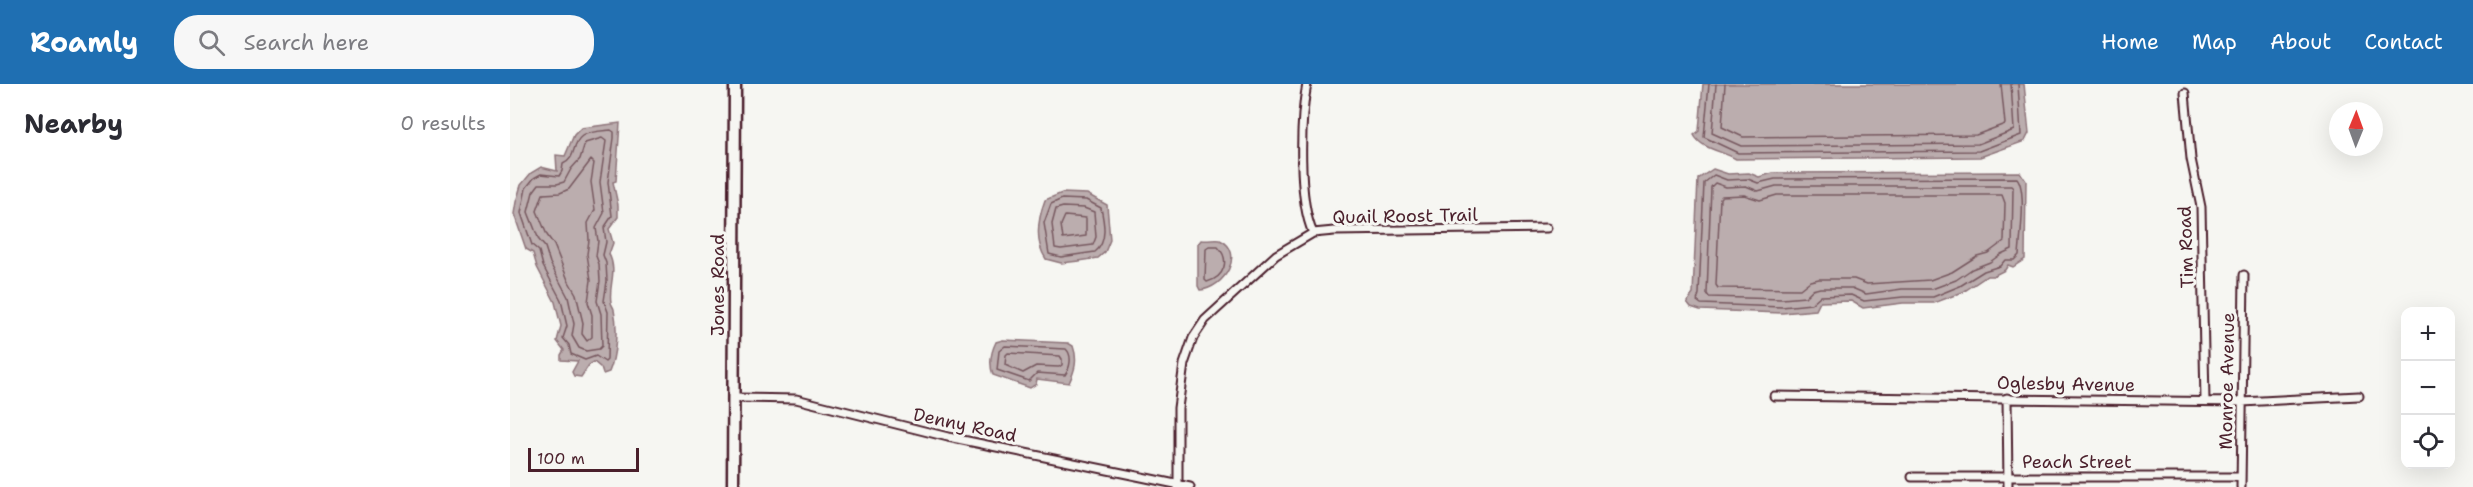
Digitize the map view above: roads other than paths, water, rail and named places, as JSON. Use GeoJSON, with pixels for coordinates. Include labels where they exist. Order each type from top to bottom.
{"type":"FeatureCollection","features":[{"type":"Feature","properties":{"kind":"street","name":"Jones Road"},"geometry":{"type":"LineString","coordinates":[[733,487],[735,84]]}},
{"type":"Feature","properties":{"kind":"street"},"geometry":{"type":"LineString","coordinates":[[1307,84],[1303,192],[1307,221],[1313,233]]}},
{"type":"Feature","properties":{"kind":"street","name":"Tim Road"},"geometry":{"type":"LineString","coordinates":[[2185,93],[2191,159],[2201,207],[2205,402]]}},
{"type":"Feature","properties":{"kind":"street","name":"Quail Roost Trail"},"geometry":{"type":"LineString","coordinates":[[1178,486],[1178,408],[1182,373],[1193,338],[1205,320],[1268,262],[1313,233],[1359,230],[1547,228]]}},
{"type":"Feature","properties":{"kind":"street","name":"Monroe Avenue"},"geometry":{"type":"LineString","coordinates":[[2241,487],[2244,275]]}},
{"type":"Feature","properties":{"kind":"street","name":"Oglesby Avenue"},"geometry":{"type":"LineString","coordinates":[[1773,396],[2242,402],[2359,396]]}},
{"type":"Feature","properties":{"kind":"street","name":"Denny Road"},"geometry":{"type":"LineString","coordinates":[[734,398],[796,399],[948,437],[1190,487]]}},
{"type":"Feature","properties":{"kind":"street"},"geometry":{"type":"LineString","coordinates":[[2007,398],[2008,487]]}},
{"type":"Feature","properties":{"kind":"street","name":"Peach Street"},"geometry":{"type":"LineString","coordinates":[[1912,477],[2241,477]]}},
{"type":"Feature","properties":{"kind":"water"},"geometry":{"type":"Polygon","coordinates":[[[1703,84],[2024,84],[2029,133],[2025,141],[1980,157],[1736,159],[1707,147],[1694,135],[1699,131],[1703,84]]]}},
{"type":"Feature","properties":{"kind":"water"},"geometry":{"type":"Polygon","coordinates":[[[620,123],[616,181],[613,182],[618,217],[609,229],[613,243],[609,254],[613,267],[610,296],[614,309],[616,342],[609,372],[603,374],[601,368],[594,362],[589,365],[581,377],[574,376],[572,372],[578,361],[561,360],[564,350],[557,341],[561,326],[555,302],[537,267],[533,253],[526,249],[514,214],[516,202],[521,185],[531,173],[541,167],[557,171],[556,155],[565,156],[574,135],[581,128],[620,123]]]}},
{"type":"Feature","properties":{"kind":"water"},"geometry":{"type":"Polygon","coordinates":[[[1713,169],[1728,174],[1749,173],[1759,177],[1773,173],[2020,172],[2026,181],[2025,259],[2013,267],[2008,265],[2005,270],[1993,276],[1987,276],[1963,292],[1934,303],[1903,303],[1863,308],[1851,301],[1820,302],[1816,310],[1782,313],[1700,310],[1691,307],[1687,302],[1693,294],[1698,179],[1713,169]]]}},
{"type":"Feature","properties":{"kind":"water"},"geometry":{"type":"Polygon","coordinates":[[[1062,193],[1087,194],[1107,205],[1110,240],[1105,252],[1098,258],[1061,263],[1046,259],[1042,252],[1038,230],[1045,200],[1062,193]]]}},
{"type":"Feature","properties":{"kind":"water"},"geometry":{"type":"Polygon","coordinates":[[[1201,240],[1220,240],[1228,246],[1231,261],[1224,277],[1209,288],[1200,290],[1198,286],[1198,244],[1201,240]]]}},
{"type":"Feature","properties":{"kind":"water"},"geometry":{"type":"Polygon","coordinates":[[[1003,340],[1068,343],[1073,346],[1075,365],[1069,383],[1037,379],[1036,384],[1030,388],[993,375],[991,362],[993,350],[996,342],[1003,340]]]}}]}
